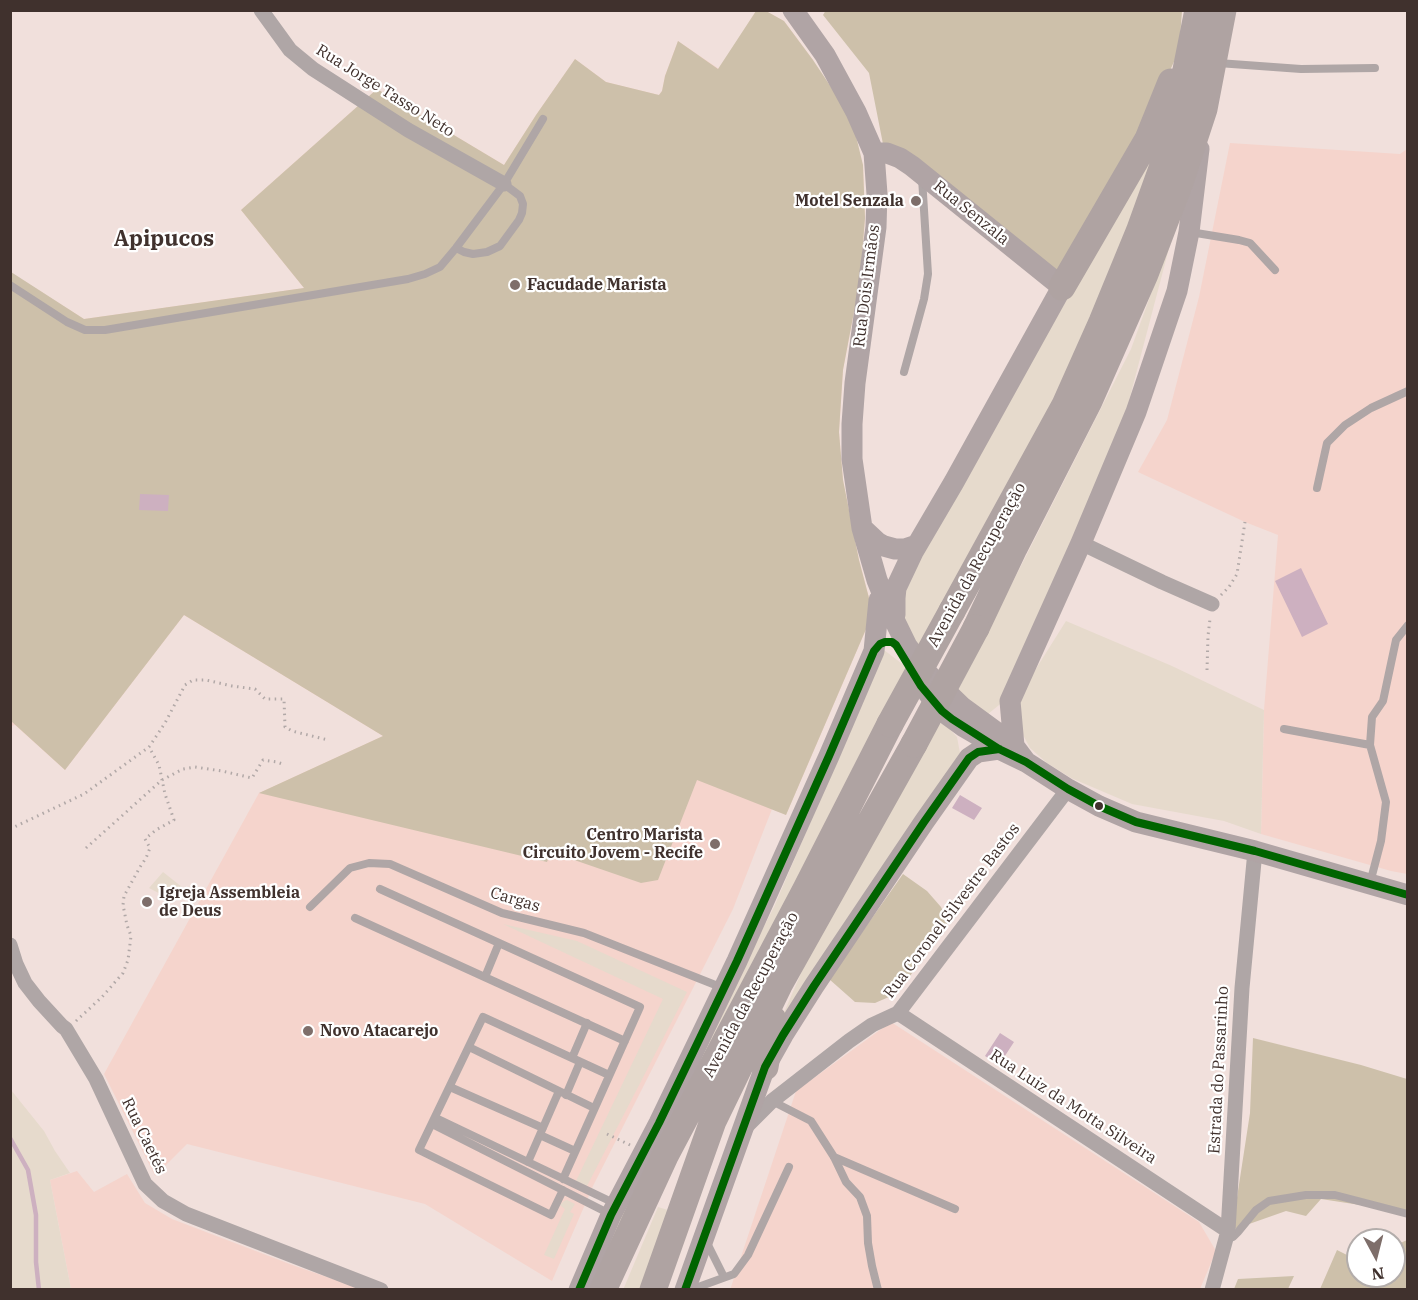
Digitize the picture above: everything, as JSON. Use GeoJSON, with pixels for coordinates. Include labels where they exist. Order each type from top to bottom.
{"type":"FeatureCollection","features":[{"type":"Feature","properties":{"kind":"highway","name":"Avenida da Recuperação"},"geometry":{"type":"LineString","coordinates":[[654,1290],[713,1121],[779,985],[976,628],[1089,401],[1122,327],[1180,182],[1204,109],[1223,10]]}},
{"type":"Feature","properties":{"kind":"highway","name":"Avenida da Recuperação"},"geometry":{"type":"LineString","coordinates":[[603,1290],[606,1279],[665,1156],[890,724],[1065,405],[1139,232],[1165,160],[1197,17]]}},
{"type":"Feature","properties":{"kind":"highway"},"geometry":{"type":"LineString","coordinates":[[1062,287],[1148,139],[1197,17]]}},
{"type":"Feature","properties":{"kind":"highway"},"geometry":{"type":"LineString","coordinates":[[765,1067],[779,985]]}},
{"type":"Feature","properties":{"kind":"main road","name":"Rua Dois Irmãos"},"geometry":{"type":"LineString","coordinates":[[793,10],[825,55],[856,112],[874,153],[877,194],[876,227],[855,383],[852,459],[862,528],[889,631],[921,686],[942,711],[972,724],[1068,789],[1136,822],[1403,891]]}},
{"type":"Feature","properties":{"kind":"main road","name":"Avenida da Recuperação"},"geometry":{"type":"LineString","coordinates":[[972,724],[999,716],[1010,701],[1081,543],[1136,412],[1177,291],[1189,232],[1204,109]]}},
{"type":"Feature","properties":{"kind":"main road","name":"Rua Senzala"},"geometry":{"type":"LineString","coordinates":[[874,153],[887,153],[900,158],[922,173],[1062,287]]}},
{"type":"Feature","properties":{"kind":"main road"},"geometry":{"type":"LineString","coordinates":[[896,625],[894,605],[896,588],[917,545],[1062,287]]}},
{"type":"Feature","properties":{"kind":"main road"},"geometry":{"type":"LineString","coordinates":[[862,528],[884,546],[905,549],[917,545]]}},
{"type":"Feature","properties":{"kind":"main road","name":"Rua Dois Irmãos"},"geometry":{"type":"LineString","coordinates":[[878,590],[907,646],[937,684],[962,707],[972,724]]}},
{"type":"Feature","properties":{"kind":"main road","name":"Rua Dois Irmãos"},"geometry":{"type":"LineString","coordinates":[[874,651],[878,590]]}},
{"type":"Feature","properties":{"kind":"main road"},"geometry":{"type":"LineString","coordinates":[[874,651],[880,644],[889,641],[900,651]]}},
{"type":"Feature","properties":{"kind":"main road","name":"Avenida da Recuperação"},"geometry":{"type":"LineString","coordinates":[[579,1290],[614,1210],[724,989],[830,756],[874,651]]}},
{"type":"Feature","properties":{"kind":"main road","name":"Avenida da Recuperação"},"geometry":{"type":"LineString","coordinates":[[1010,701],[1013,752]]}},
{"type":"Feature","properties":{"kind":"main road"},"geometry":{"type":"LineString","coordinates":[[968,760],[972,724]]}},
{"type":"Feature","properties":{"kind":"main road"},"geometry":{"type":"LineString","coordinates":[[688,1290],[704,1236],[765,1067],[783,1035],[827,966],[968,760],[978,752],[1013,752]]}},
{"type":"Feature","properties":{"kind":"street","name":"Rua Jorge Tasso Neto"},"geometry":{"type":"LineString","coordinates":[[261,10],[290,50],[313,69],[408,130],[504,184]]}},
{"type":"Feature","properties":{"kind":"street"},"geometry":{"type":"LineString","coordinates":[[1081,543],[1212,604]]}},
{"type":"Feature","properties":{"kind":"street","name":"Rua Coronel Silvestre Bastos"},"geometry":{"type":"LineString","coordinates":[[741,1132],[772,1101],[849,1041],[872,1025],[897,1013],[1068,789]]}},
{"type":"Feature","properties":{"kind":"street","name":"Estrada do Passarinho"},"geometry":{"type":"LineString","coordinates":[[1212,1290],[1227,1235],[1242,988],[1255,851]]}},
{"type":"Feature","properties":{"kind":"street","name":"Rua Caetés"},"geometry":{"type":"LineString","coordinates":[[10,945],[25,983],[66,1029],[96,1078],[145,1184],[163,1201],[186,1214],[381,1290]]}},
{"type":"Feature","properties":{"kind":"street","name":"Rua Luiz da Motta Silveira"},"geometry":{"type":"LineString","coordinates":[[897,1013],[1227,1235]]}},
{"type":"Feature","properties":{"kind":"lane"},"geometry":{"type":"LineString","coordinates":[[1213,63],[1301,69],[1375,68]]}},
{"type":"Feature","properties":{"kind":"lane"},"geometry":{"type":"LineString","coordinates":[[10,285],[67,322],[85,330],[122,328],[408,279],[425,274],[440,267],[456,248],[504,184],[543,119]]}},
{"type":"Feature","properties":{"kind":"lane"},"geometry":{"type":"LineString","coordinates":[[904,372],[924,299],[928,274],[922,173]]}},
{"type":"Feature","properties":{"kind":"lane"},"geometry":{"type":"LineString","coordinates":[[456,248],[473,254],[487,252],[500,246],[519,220],[523,204],[520,196],[504,184]]}},
{"type":"Feature","properties":{"kind":"lane"},"geometry":{"type":"LineString","coordinates":[[1189,232],[1250,243],[1275,270]]}},
{"type":"Feature","properties":{"kind":"lane"},"geometry":{"type":"LineString","coordinates":[[1317,488],[1328,443],[1345,425],[1371,408],[1407,391]]}},
{"type":"Feature","properties":{"kind":"lane"},"geometry":{"type":"LineString","coordinates":[[1370,884],[1381,841],[1386,802],[1370,745],[1372,717],[1383,700],[1396,640],[1407,625]]}},
{"type":"Feature","properties":{"kind":"lane"},"geometry":{"type":"LineString","coordinates":[[1284,729],[1370,745]]}},
{"type":"Feature","properties":{"kind":"lane","name":"Cargas"},"geometry":{"type":"LineString","coordinates":[[310,907],[350,868],[369,863],[390,864],[502,913],[584,933],[724,989]]}},
{"type":"Feature","properties":{"kind":"lane"},"geometry":{"type":"LineString","coordinates":[[380,889],[640,1007],[563,1179]]}},
{"type":"Feature","properties":{"kind":"lane"},"geometry":{"type":"LineString","coordinates":[[355,918],[625,1041]]}},
{"type":"Feature","properties":{"kind":"lane"},"geometry":{"type":"LineString","coordinates":[[485,977],[499,943]]}},
{"type":"Feature","properties":{"kind":"lane"},"geometry":{"type":"LineString","coordinates":[[563,1190],[550,1215],[419,1150],[483,1017],[609,1075]]}},
{"type":"Feature","properties":{"kind":"lane"},"geometry":{"type":"LineString","coordinates":[[572,1058],[587,1023]]}},
{"type":"Feature","properties":{"kind":"lane"},"geometry":{"type":"LineString","coordinates":[[469,1047],[594,1108]]}},
{"type":"Feature","properties":{"kind":"lane"},"geometry":{"type":"LineString","coordinates":[[528,1162],[541,1131],[580,1062]]}},
{"type":"Feature","properties":{"kind":"lane"},"geometry":{"type":"LineString","coordinates":[[450,1086],[541,1131],[575,1151]]}},
{"type":"Feature","properties":{"kind":"lane"},"geometry":{"type":"LineString","coordinates":[[772,1101],[811,1121],[834,1157],[846,1182],[860,1197],[867,1216],[868,1243],[878,1290]]}},
{"type":"Feature","properties":{"kind":"lane"},"geometry":{"type":"LineString","coordinates":[[434,1121],[563,1179],[614,1210]]}},
{"type":"Feature","properties":{"kind":"lane"},"geometry":{"type":"LineString","coordinates":[[434,1121],[563,1190],[614,1210]]}},
{"type":"Feature","properties":{"kind":"lane"},"geometry":{"type":"LineString","coordinates":[[834,1157],[955,1209]]}},
{"type":"Feature","properties":{"kind":"lane"},"geometry":{"type":"LineString","coordinates":[[688,1290],[734,1274],[748,1255],[789,1167]]}},
{"type":"Feature","properties":{"kind":"lane"},"geometry":{"type":"LineString","coordinates":[[1227,1235],[1233,1237],[1256,1210],[1269,1201],[1306,1195],[1335,1195],[1407,1214]]}},
{"type":"Feature","properties":{"kind":"lane"},"geometry":{"type":"LineString","coordinates":[[704,1236],[724,1277]]}},
{"type":"Feature","properties":{"kind":"path"},"geometry":{"type":"LineString","coordinates":[[10,829],[84,794],[149,747],[185,685],[193,680],[207,680],[255,689],[265,699],[284,699],[285,727],[292,731],[328,740]]}},
{"type":"Feature","properties":{"kind":"path"},"geometry":{"type":"LineString","coordinates":[[66,1029],[102,997],[123,973],[128,960],[131,936],[123,905],[124,896],[150,848],[146,839],[156,830],[174,820],[165,794],[159,765],[149,747]]}},
{"type":"Feature","properties":{"kind":"path"},"geometry":{"type":"LineString","coordinates":[[86,848],[162,780],[183,769],[195,767],[252,778],[263,760],[285,765]]}},
{"type":"Feature","properties":{"kind":"path"},"geometry":{"type":"LineString","coordinates":[[607,1134],[645,1151]]}},
{"type":"Feature","properties":{"kind":"shaded area"},"geometry":{"type":"Polygon","coordinates":[[[826,10],[1182,11],[1179,51],[1144,126],[1059,276],[883,144],[869,73],[823,15],[826,10]]]}},
{"type":"Feature","properties":{"kind":"shaded area"},"geometry":{"type":"Polygon","coordinates":[[[756,11],[766,11],[784,21],[813,60],[863,165],[865,218],[860,280],[843,370],[839,432],[843,480],[859,560],[873,613],[786,815],[772,809],[733,909],[593,1186],[552,1281],[425,1204],[187,1144],[155,1176],[104,1074],[259,793],[383,736],[184,615],[65,770],[15,725],[11,726],[10,272],[84,319],[304,288],[241,210],[377,89],[504,165],[575,59],[606,82],[659,95],[678,41],[719,69],[756,11]]]}},
{"type":"Feature","properties":{"kind":"shaded area"},"geometry":{"type":"Polygon","coordinates":[[[756,11],[766,11],[784,21],[847,111],[863,165],[865,218],[860,280],[843,370],[839,432],[843,480],[859,560],[873,613],[786,815],[697,780],[658,880],[641,883],[551,852],[547,862],[259,793],[383,736],[184,615],[65,770],[11,721],[11,272],[84,319],[304,288],[241,210],[377,89],[504,165],[575,59],[606,82],[659,95],[678,41],[718,69],[756,11]]]}},
{"type":"Feature","properties":{"kind":"shaded area"},"geometry":{"type":"Polygon","coordinates":[[[1230,143],[1400,154],[1407,149],[1407,874],[1261,834],[1264,710],[1278,535],[1138,472],[1167,420],[1199,297],[1230,143]]]}},
{"type":"Feature","properties":{"kind":"shaded area"},"geometry":{"type":"Polygon","coordinates":[[[1153,150],[1150,174],[1058,400],[918,653],[896,619],[913,566],[1153,150]]]}},
{"type":"Feature","properties":{"kind":"shaded area"},"geometry":{"type":"Polygon","coordinates":[[[1173,233],[1126,412],[1004,701],[988,714],[956,694],[1131,349],[1173,233]]]}},
{"type":"Feature","properties":{"kind":"shaded area"},"geometry":{"type":"Polygon","coordinates":[[[140,494],[169,495],[168,511],[139,510],[140,494]]]}},
{"type":"Feature","properties":{"kind":"shaded area"},"geometry":{"type":"Polygon","coordinates":[[[1301,568],[1328,624],[1302,637],[1275,581],[1301,568]]]}},
{"type":"Feature","properties":{"kind":"shaded area"},"geometry":{"type":"Polygon","coordinates":[[[1066,621],[1172,666],[1264,710],[1261,834],[1224,821],[1132,804],[1071,778],[1047,763],[1030,748],[1022,733],[1017,699],[1066,621]]]}},
{"type":"Feature","properties":{"kind":"shaded area"},"geometry":{"type":"Polygon","coordinates":[[[884,650],[909,669],[597,1289],[616,1213],[774,907],[884,650]]]}},
{"type":"Feature","properties":{"kind":"shaded area"},"geometry":{"type":"Polygon","coordinates":[[[937,723],[945,724],[957,737],[960,753],[782,1017],[809,955],[937,723]]]}},
{"type":"Feature","properties":{"kind":"shaded area"},"geometry":{"type":"Polygon","coordinates":[[[960,795],[982,808],[974,820],[952,808],[960,795]]]}},
{"type":"Feature","properties":{"kind":"shaded area"},"geometry":{"type":"Polygon","coordinates":[[[163,872],[182,887],[172,900],[149,888],[163,872]]]}},
{"type":"Feature","properties":{"kind":"shaded area"},"geometry":{"type":"Polygon","coordinates":[[[903,874],[927,891],[941,907],[948,922],[898,993],[875,1003],[855,1002],[829,979],[903,874]]]}},
{"type":"Feature","properties":{"kind":"shaded area"},"geometry":{"type":"Polygon","coordinates":[[[503,924],[577,941],[687,992],[587,1186],[576,1181],[663,999],[503,924]]]}},
{"type":"Feature","properties":{"kind":"shaded area"},"geometry":{"type":"Polygon","coordinates":[[[891,1022],[1199,1222],[1216,1251],[1200,1289],[730,1290],[796,1091],[891,1022]]]}},
{"type":"Feature","properties":{"kind":"shaded area"},"geometry":{"type":"Polygon","coordinates":[[[1000,1033],[1014,1042],[999,1065],[985,1056],[1000,1033]]]}},
{"type":"Feature","properties":{"kind":"shaded area"},"geometry":{"type":"Polygon","coordinates":[[[1253,1038],[1407,1079],[1407,1217],[1373,1207],[1321,1199],[1306,1216],[1286,1211],[1232,1230],[1250,1113],[1253,1038]]]}},
{"type":"Feature","properties":{"kind":"shaded area"},"geometry":{"type":"Polygon","coordinates":[[[11,1090],[44,1131],[70,1173],[50,1180],[71,1289],[11,1289],[11,1090]]]}},
{"type":"Feature","properties":{"kind":"shaded area"},"geometry":{"type":"Polygon","coordinates":[[[77,1171],[94,1192],[127,1174],[145,1203],[172,1219],[362,1289],[71,1289],[50,1180],[77,1171]]]}},
{"type":"Feature","properties":{"kind":"shaded area"},"geometry":{"type":"Polygon","coordinates":[[[567,1200],[575,1204],[570,1212],[574,1214],[554,1259],[544,1255],[565,1209],[560,1205],[567,1200]]]}},
{"type":"Feature","properties":{"kind":"shaded area"},"geometry":{"type":"Polygon","coordinates":[[[658,1207],[671,1211],[644,1289],[623,1290],[658,1207]]]}},
{"type":"Feature","properties":{"kind":"shaded area"},"geometry":{"type":"Polygon","coordinates":[[[1406,1240],[1407,1289],[1320,1289],[1337,1250],[1346,1254],[1346,1288],[1406,1288],[1406,1240]]]}},
{"type":"Feature","properties":{"kind":"shaded area"},"geometry":{"type":"Polygon","coordinates":[[[1294,1276],[1288,1289],[1234,1289],[1238,1279],[1294,1276]]]}},
{"type":"Feature","properties":{"kind":"waterway"},"geometry":{"type":"LineString","coordinates":[[10,1138],[28,1170],[36,1215],[36,1262],[39,1290]]}},
{"type":"Feature","properties":{"kind":"transit line"},"geometry":{"type":"LineString","coordinates":[[579,1290],[611,1215],[659,1123],[737,961],[874,651],[880,644],[892,642],[896,645],[921,686],[942,711],[952,719],[999,749],[1026,762],[1099,806],[1136,822],[1255,851],[1408,895]]}},
{"type":"Feature","properties":{"kind":"transit line"},"geometry":{"type":"LineString","coordinates":[[685,1290],[765,1067],[783,1035],[969,758],[978,752],[999,749]]}},
{"type":"Feature","properties":{"kind":"place","name":"Motel Senzala"},"geometry":{"type":"Point","coordinates":[916,201]}},
{"type":"Feature","properties":{"kind":"place","name":"Facudade Marista"},"geometry":{"type":"Point","coordinates":[515,285]}},
{"type":"Feature","properties":{"kind":"place","name":"Centro Marista Circuito Jovem - Recife"},"geometry":{"type":"Point","coordinates":[715,844]}},
{"type":"Feature","properties":{"kind":"place","name":"Igreja Assembleia de Deus"},"geometry":{"type":"Point","coordinates":[147,902]}},
{"type":"Feature","properties":{"kind":"place","name":"Novo Atacarejo"},"geometry":{"type":"Point","coordinates":[308,1031]}},
{"type":"Feature","properties":{"kind":"district","name":"Apipucos"},"geometry":{"type":"Point","coordinates":[164,240]}}]}
